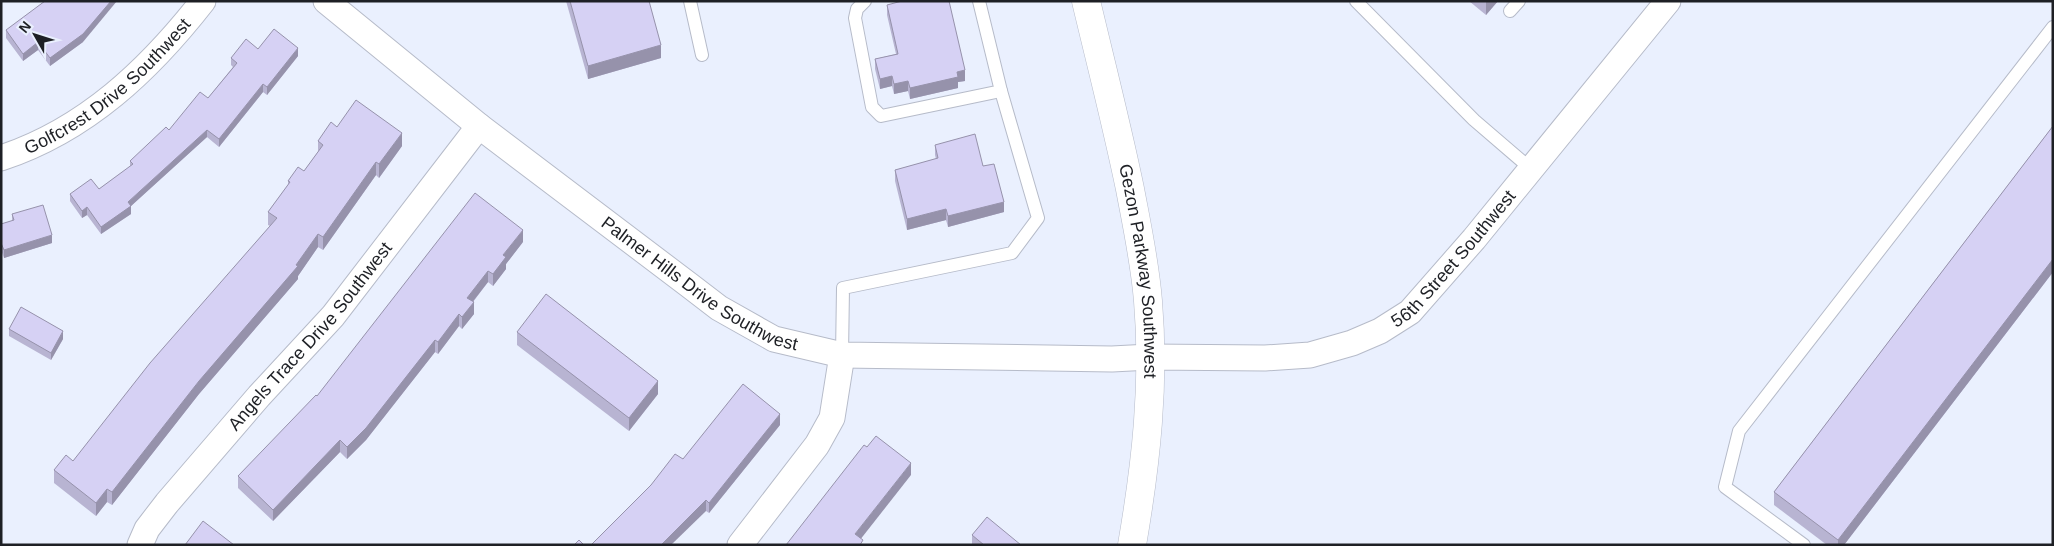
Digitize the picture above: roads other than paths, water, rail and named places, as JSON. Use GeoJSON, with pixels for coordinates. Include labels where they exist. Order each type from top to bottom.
{"type":"FeatureCollection","features":[{"type":"Feature","properties":{"kind":"main road","name":"Gezon Parkway Southwest"},"geometry":{"type":"LineString","coordinates":[[1086,1],[1120,143],[1143,258],[1148,301],[1150,357],[1147,448],[1132,545]]}},
{"type":"Feature","properties":{"kind":"street","name":"Golfcrest Drive Southwest"},"geometry":{"type":"LineString","coordinates":[[1,158],[36,146],[79,121],[100,106],[149,64],[178,34],[203,1]]}},
{"type":"Feature","properties":{"kind":"street","name":"Palmer Hills Drive Southwest"},"geometry":{"type":"LineString","coordinates":[[326,1],[479,126],[727,313],[774,339],[842,355],[1112,359],[1150,357]]}},
{"type":"Feature","properties":{"kind":"street","name":"56th Street Southwest"},"geometry":{"type":"LineString","coordinates":[[1150,357],[1265,358],[1310,355],[1352,343],[1380,331],[1410,312],[1474,238],[1668,1]]}},
{"type":"Feature","properties":{"kind":"street","name":"Angels Trace Drive Southwest"},"geometry":{"type":"LineString","coordinates":[[140,545],[147,529],[167,503],[259,396],[333,316],[426,192],[479,126]]}},
{"type":"Feature","properties":{"kind":"street"},"geometry":{"type":"LineString","coordinates":[[740,545],[816,445],[832,418],[842,355]]}},
{"type":"Feature","properties":{"kind":"lane"},"geometry":{"type":"LineString","coordinates":[[690,1],[702,55]]}},
{"type":"Feature","properties":{"kind":"lane"},"geometry":{"type":"LineString","coordinates":[[865,1],[856,9],[855,18],[872,107],[877,114],[885,116],[1001,91]]}},
{"type":"Feature","properties":{"kind":"lane"},"geometry":{"type":"LineString","coordinates":[[842,355],[842,288],[1012,253],[1038,218],[1001,91],[979,1]]}},
{"type":"Feature","properties":{"kind":"lane"},"geometry":{"type":"LineString","coordinates":[[1356,1],[1474,120],[1531,169]]}},
{"type":"Feature","properties":{"kind":"lane"},"geometry":{"type":"LineString","coordinates":[[1510,11],[1519,1]]}},
{"type":"Feature","properties":{"kind":"lane"},"geometry":{"type":"LineString","coordinates":[[1804,545],[1725,487],[1739,431],[2053,27]]}}]}
